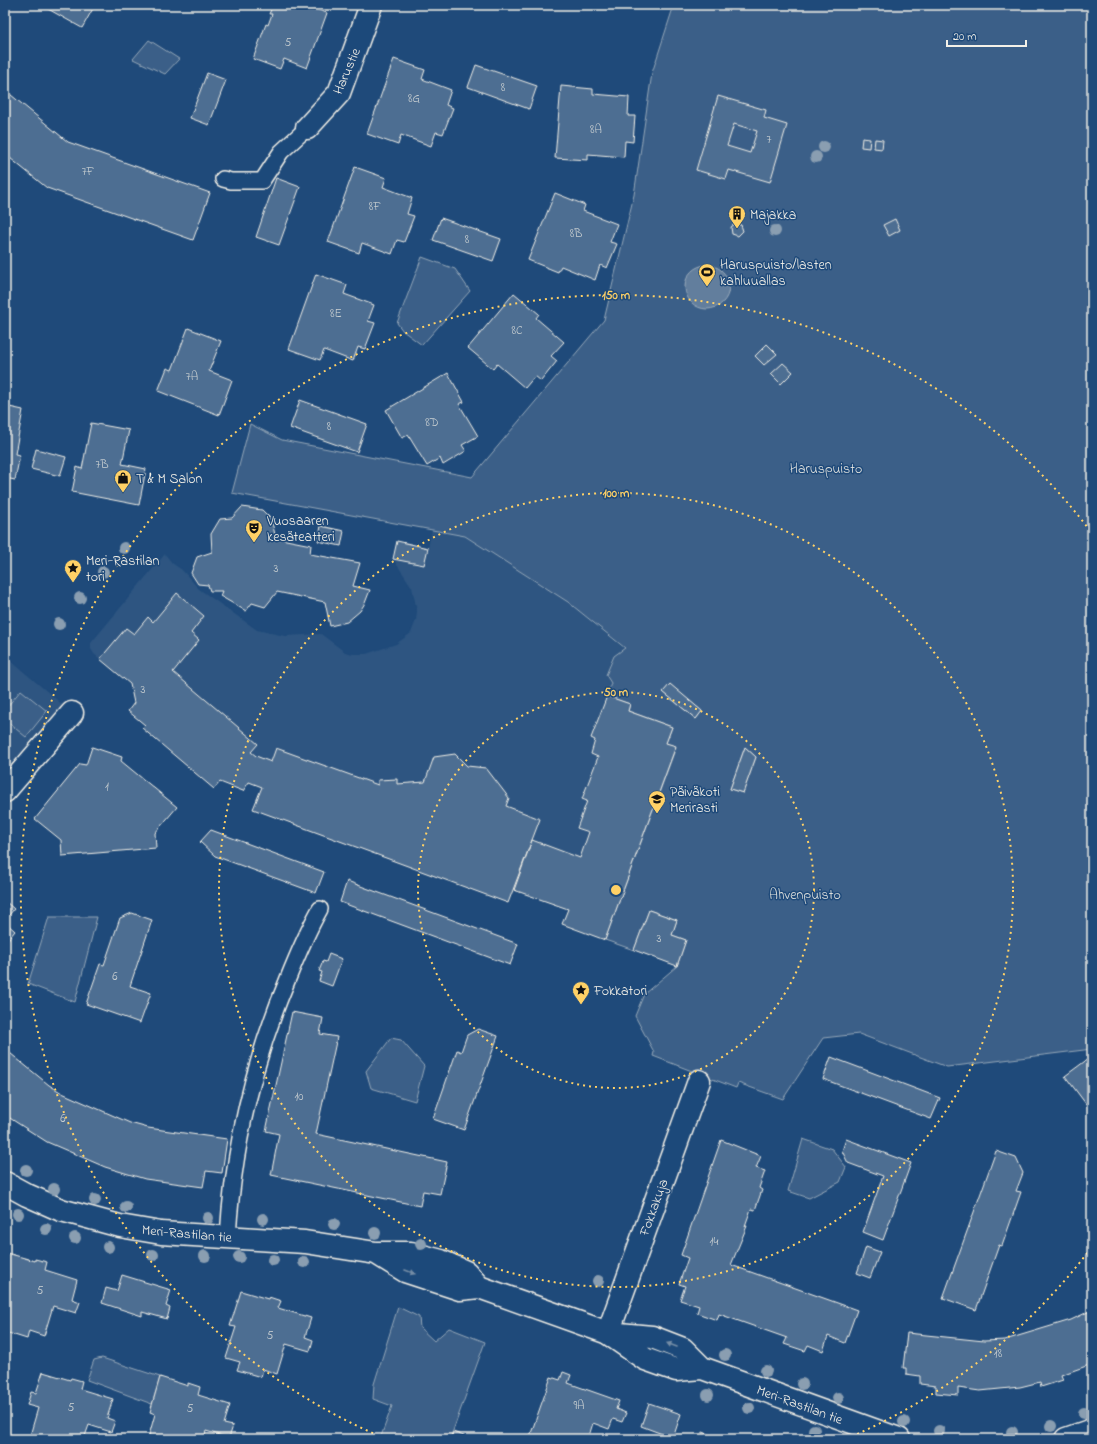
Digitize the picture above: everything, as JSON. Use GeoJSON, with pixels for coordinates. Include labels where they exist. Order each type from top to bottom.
{"type":"FeatureCollection","features":[{"type":"Feature","properties":{"kind":"street","name":"Harustie"},"geometry":{"type":"LineString","coordinates":[[308,128],[340,93],[371,5]]}},
{"type":"Feature","properties":{"kind":"street"},"geometry":{"type":"LineString","coordinates":[[5,791],[72,713]]}},
{"type":"Feature","properties":{"kind":"street","name":"Fokkakuja"},"geometry":{"type":"LineString","coordinates":[[608,1333],[699,1081]]}},
{"type":"Feature","properties":{"kind":"street","name":"Meri-Rastilan tie"},"geometry":{"type":"LineString","coordinates":[[5,1183],[27,1195],[61,1210],[89,1219],[161,1233],[305,1242],[376,1253],[411,1253],[441,1261],[466,1272],[479,1287],[608,1333],[652,1337],[683,1349],[702,1368],[899,1439]]}},
{"type":"Feature","properties":{"kind":"street"},"geometry":{"type":"LineString","coordinates":[[1066,1439],[1092,1430]]}},
{"type":"Feature","properties":{"kind":"lane"},"geometry":{"type":"LineString","coordinates":[[223,179],[231,182],[262,181],[281,152],[308,128]]}},
{"type":"Feature","properties":{"kind":"lane"},"geometry":{"type":"LineString","coordinates":[[228,1237],[230,1204],[250,1089],[273,1015],[308,930],[320,909]]}},
{"type":"Feature","properties":{"kind":"shaded area","name":"Haruspuisto/lasten kahluuallas"},"geometry":{"type":"Polygon","coordinates":[[[707,265],[719,269],[725,275],[729,287],[725,299],[719,305],[707,309],[695,305],[689,299],[685,287],[689,275],[695,269],[707,265]]]}},
{"type":"Feature","properties":{"kind":"shaded area"},"geometry":{"type":"Polygon","coordinates":[[[432,530],[465,536],[568,602],[756,757],[677,966],[562,924],[567,909],[514,890],[508,903],[253,809],[261,786],[249,782],[243,791],[220,782],[214,789],[142,728],[144,724],[134,703],[130,684],[94,654],[91,649],[91,643],[165,554],[172,563],[182,570],[199,589],[257,630],[285,636],[321,634],[345,652],[353,654],[366,654],[396,644],[411,633],[416,620],[417,611],[412,587],[393,559],[397,541],[428,548],[432,530]]]}},
{"type":"Feature","properties":{"kind":"shaded area"},"geometry":{"type":"Polygon","coordinates":[[[5,656],[63,705],[5,774],[5,656]]]}},
{"type":"Feature","properties":{"kind":"green space","name":"Haruspuisto"},"geometry":{"type":"Polygon","coordinates":[[[674,5],[1092,5],[1092,1049],[947,1067],[859,1034],[823,1038],[783,1099],[738,1083],[736,1088],[653,1056],[654,1052],[635,1016],[644,994],[677,966],[686,940],[672,935],[677,920],[649,910],[634,950],[605,940],[676,747],[666,743],[672,727],[628,711],[630,704],[607,696],[611,683],[606,675],[614,656],[625,648],[568,602],[465,536],[232,493],[250,424],[282,440],[472,477],[604,320],[634,195],[652,73],[674,5]],[[670,685],[663,692],[696,719],[702,711],[670,685]],[[745,747],[730,789],[743,793],[756,757],[745,747]]]}},
{"type":"Feature","properties":{"kind":"green space"},"geometry":{"type":"Polygon","coordinates":[[[149,40],[179,59],[165,74],[133,59],[149,40]]]}},
{"type":"Feature","properties":{"kind":"green space"},"geometry":{"type":"Polygon","coordinates":[[[422,257],[455,269],[470,291],[422,345],[403,331],[397,323],[422,257]]]}},
{"type":"Feature","properties":{"kind":"green space"},"geometry":{"type":"Polygon","coordinates":[[[21,690],[47,711],[26,737],[5,720],[5,706],[7,707],[21,690]]]}},
{"type":"Feature","properties":{"kind":"green space"},"geometry":{"type":"Polygon","coordinates":[[[49,917],[97,917],[75,1002],[28,984],[49,917]]]}},
{"type":"Feature","properties":{"kind":"green space"},"geometry":{"type":"Polygon","coordinates":[[[391,1038],[401,1040],[424,1066],[415,1101],[371,1088],[366,1071],[391,1038]]]}},
{"type":"Feature","properties":{"kind":"green space"},"geometry":{"type":"Polygon","coordinates":[[[803,1139],[832,1149],[846,1167],[840,1182],[809,1198],[788,1191],[803,1139]]]}},
{"type":"Feature","properties":{"kind":"green space"},"geometry":{"type":"Polygon","coordinates":[[[398,1307],[419,1317],[420,1328],[434,1341],[449,1328],[485,1342],[450,1439],[380,1439],[392,1406],[373,1399],[374,1384],[398,1307]]]}},
{"type":"Feature","properties":{"kind":"green space"},"geometry":{"type":"Polygon","coordinates":[[[102,1358],[160,1377],[152,1404],[87,1380],[94,1360],[102,1358]]]}},
{"type":"Feature","properties":{"kind":"building"},"geometry":{"type":"Polygon","coordinates":[[[41,5],[95,5],[82,28],[41,5]]]}},
{"type":"Feature","properties":{"kind":"building"},"geometry":{"type":"Polygon","coordinates":[[[273,5],[305,5],[327,13],[307,68],[284,59],[280,69],[253,59],[266,24],[268,25],[272,14],[269,14],[273,5]]]}},
{"type":"Feature","properties":{"kind":"building"},"geometry":{"type":"Polygon","coordinates":[[[394,59],[425,70],[422,79],[451,90],[446,105],[453,108],[443,134],[436,132],[431,146],[401,135],[398,145],[367,134],[394,59]]]}},
{"type":"Feature","properties":{"kind":"building"},"geometry":{"type":"Polygon","coordinates":[[[476,65],[537,86],[529,109],[468,87],[476,65]]]}},
{"type":"Feature","properties":{"kind":"building"},"geometry":{"type":"Polygon","coordinates":[[[207,73],[226,80],[209,125],[190,118],[207,73]]]}},
{"type":"Feature","properties":{"kind":"building"},"geometry":{"type":"Polygon","coordinates":[[[561,86],[593,89],[593,94],[629,97],[628,116],[635,116],[633,142],[625,141],[624,157],[588,154],[588,160],[555,158],[561,86]]]}},
{"type":"Feature","properties":{"kind":"building"},"geometry":{"type":"Polygon","coordinates":[[[5,90],[68,142],[210,193],[193,240],[47,188],[5,154],[5,90]]]}},
{"type":"Feature","properties":{"kind":"building"},"geometry":{"type":"Polygon","coordinates":[[[718,96],[766,110],[764,118],[787,125],[770,182],[729,170],[726,179],[696,170],[718,96]],[[734,124],[727,146],[750,153],[757,131],[734,124]]]}},
{"type":"Feature","properties":{"kind":"building"},"geometry":{"type":"Polygon","coordinates":[[[862,138],[870,139],[869,148],[861,147],[862,138]]]}},
{"type":"Feature","properties":{"kind":"building"},"geometry":{"type":"Polygon","coordinates":[[[875,139],[883,140],[882,149],[874,148],[875,139]]]}},
{"type":"Feature","properties":{"kind":"building"},"geometry":{"type":"Polygon","coordinates":[[[355,167],[386,178],[383,187],[412,198],[407,214],[414,216],[404,242],[397,240],[392,254],[362,243],[359,253],[328,242],[355,167]]]}},
{"type":"Feature","properties":{"kind":"building"},"geometry":{"type":"Polygon","coordinates":[[[276,178],[300,187],[279,245],[256,237],[276,178]]]}},
{"type":"Feature","properties":{"kind":"building"},"geometry":{"type":"Polygon","coordinates":[[[555,193],[585,205],[583,211],[617,224],[610,242],[617,244],[607,268],[600,265],[595,280],[561,266],[558,272],[528,260],[555,193]]]}},
{"type":"Feature","properties":{"kind":"building"},"geometry":{"type":"Polygon","coordinates":[[[441,218],[501,239],[493,261],[433,240],[441,218]]]}},
{"type":"Feature","properties":{"kind":"building"},"geometry":{"type":"Polygon","coordinates":[[[895,219],[900,230],[889,236],[883,225],[895,219]]]}},
{"type":"Feature","properties":{"kind":"building","name":"Majakka"},"geometry":{"type":"Polygon","coordinates":[[[735,224],[741,225],[743,231],[738,236],[732,234],[731,227],[735,224]]]}},
{"type":"Feature","properties":{"kind":"building"},"geometry":{"type":"Polygon","coordinates":[[[316,274],[347,285],[344,294],[374,305],[368,321],[375,323],[365,349],[358,347],[353,361],[324,350],[320,360],[289,349],[316,274]]]}},
{"type":"Feature","properties":{"kind":"building"},"geometry":{"type":"Polygon","coordinates":[[[514,293],[539,314],[536,318],[564,342],[551,356],[557,361],[541,381],[535,376],[525,388],[497,364],[493,369],[468,348],[514,293]]]}},
{"type":"Feature","properties":{"kind":"building"},"geometry":{"type":"Polygon","coordinates":[[[188,328],[221,341],[209,371],[232,380],[219,415],[158,391],[167,368],[172,370],[188,328]]]}},
{"type":"Feature","properties":{"kind":"building"},"geometry":{"type":"Polygon","coordinates":[[[767,344],[777,354],[764,365],[755,356],[767,344]]]}},
{"type":"Feature","properties":{"kind":"building"},"geometry":{"type":"Polygon","coordinates":[[[783,363],[793,372],[781,384],[771,374],[783,363]]]}},
{"type":"Feature","properties":{"kind":"building"},"geometry":{"type":"Polygon","coordinates":[[[448,373],[464,402],[459,404],[478,436],[462,445],[466,451],[443,465],[440,458],[427,466],[408,435],[402,438],[386,410],[448,373]]]}},
{"type":"Feature","properties":{"kind":"building"},"geometry":{"type":"Polygon","coordinates":[[[300,400],[367,424],[357,452],[290,428],[300,400]]]}},
{"type":"Feature","properties":{"kind":"building"},"geometry":{"type":"Polygon","coordinates":[[[5,406],[23,410],[15,454],[20,455],[15,480],[5,478],[5,406]]]}},
{"type":"Feature","properties":{"kind":"building"},"geometry":{"type":"Polygon","coordinates":[[[91,423],[129,430],[122,464],[146,469],[139,505],[72,492],[77,467],[82,469],[91,423]]]}},
{"type":"Feature","properties":{"kind":"building"},"geometry":{"type":"Polygon","coordinates":[[[36,449],[66,457],[60,476],[31,469],[36,449]]]}},
{"type":"Feature","properties":{"kind":"building"},"geometry":{"type":"Polygon","coordinates":[[[242,507],[262,510],[271,519],[276,538],[311,545],[310,554],[360,563],[353,586],[370,590],[360,611],[347,622],[330,626],[325,602],[277,592],[265,607],[252,603],[246,611],[220,596],[222,591],[210,591],[208,585],[198,584],[191,573],[197,557],[212,552],[211,534],[220,519],[232,518],[242,507]]]}},
{"type":"Feature","properties":{"kind":"building"},"geometry":{"type":"Polygon","coordinates":[[[321,526],[344,531],[341,546],[318,541],[321,526]]]}},
{"type":"Feature","properties":{"kind":"building"},"geometry":{"type":"Polygon","coordinates":[[[397,541],[428,548],[424,565],[393,559],[397,541]]]}},
{"type":"Feature","properties":{"kind":"building"},"geometry":{"type":"Polygon","coordinates":[[[177,593],[204,616],[191,633],[199,640],[173,672],[258,744],[251,752],[256,756],[271,762],[276,748],[378,785],[378,780],[397,779],[397,784],[425,782],[434,757],[455,754],[467,766],[486,768],[509,798],[506,806],[540,819],[508,903],[253,809],[262,787],[249,782],[243,791],[220,782],[214,789],[142,728],[145,725],[128,711],[134,703],[130,684],[100,659],[126,628],[134,634],[148,617],[153,622],[177,593]]]}},
{"type":"Feature","properties":{"kind":"building"},"geometry":{"type":"Polygon","coordinates":[[[670,684],[702,711],[696,719],[663,692],[670,684]]]}},
{"type":"Feature","properties":{"kind":"building"},"geometry":{"type":"Polygon","coordinates":[[[607,696],[630,704],[628,711],[672,727],[666,743],[676,746],[605,940],[562,924],[568,909],[514,890],[532,840],[580,858],[589,832],[577,828],[587,801],[582,799],[598,757],[591,754],[595,740],[591,738],[607,696]]]}},
{"type":"Feature","properties":{"kind":"building"},"geometry":{"type":"Polygon","coordinates":[[[92,747],[122,757],[121,761],[177,807],[155,833],[156,848],[62,856],[61,840],[35,819],[80,764],[86,765],[92,747]]]}},
{"type":"Feature","properties":{"kind":"building"},"geometry":{"type":"Polygon","coordinates":[[[745,747],[756,757],[743,793],[730,789],[745,747]]]}},
{"type":"Feature","properties":{"kind":"building"},"geometry":{"type":"Polygon","coordinates":[[[211,830],[324,872],[316,893],[215,856],[200,842],[211,830]]]}},
{"type":"Feature","properties":{"kind":"building"},"geometry":{"type":"Polygon","coordinates":[[[347,881],[518,944],[510,965],[340,902],[347,881]]]}},
{"type":"Feature","properties":{"kind":"building"},"geometry":{"type":"Polygon","coordinates":[[[5,901],[14,909],[5,920],[5,901]]]}},
{"type":"Feature","properties":{"kind":"building"},"geometry":{"type":"Polygon","coordinates":[[[649,910],[677,920],[672,935],[686,940],[677,966],[634,950],[649,910]]]}},
{"type":"Feature","properties":{"kind":"building"},"geometry":{"type":"Polygon","coordinates":[[[132,913],[152,920],[130,986],[151,993],[140,1023],[86,1004],[100,964],[104,965],[120,918],[132,913]]]}},
{"type":"Feature","properties":{"kind":"building"},"geometry":{"type":"Polygon","coordinates":[[[5,922],[15,931],[5,943],[5,922]]]}},
{"type":"Feature","properties":{"kind":"building"},"geometry":{"type":"Polygon","coordinates":[[[329,954],[342,959],[332,986],[319,981],[322,972],[319,971],[323,961],[326,962],[329,954]]]}},
{"type":"Feature","properties":{"kind":"building"},"geometry":{"type":"Polygon","coordinates":[[[292,1012],[323,1018],[320,1034],[337,1037],[316,1134],[447,1162],[440,1194],[423,1191],[420,1206],[271,1175],[279,1134],[266,1131],[292,1012]]]}},
{"type":"Feature","properties":{"kind":"building"},"geometry":{"type":"Polygon","coordinates":[[[478,1029],[498,1036],[464,1130],[433,1119],[457,1050],[461,1052],[467,1035],[478,1029]]]}},
{"type":"Feature","properties":{"kind":"building"},"geometry":{"type":"Polygon","coordinates":[[[5,1049],[49,1085],[62,1093],[130,1123],[148,1128],[227,1139],[222,1173],[206,1171],[203,1187],[145,1179],[105,1167],[47,1142],[5,1115],[5,1049]]]}},
{"type":"Feature","properties":{"kind":"building"},"geometry":{"type":"Polygon","coordinates":[[[1092,1056],[1092,1112],[1065,1076],[1092,1056]]]}},
{"type":"Feature","properties":{"kind":"building"},"geometry":{"type":"Polygon","coordinates":[[[831,1057],[940,1098],[931,1119],[823,1079],[831,1057]]]}},
{"type":"Feature","properties":{"kind":"building"},"geometry":{"type":"Polygon","coordinates":[[[846,1139],[911,1163],[883,1240],[863,1232],[883,1176],[848,1163],[842,1151],[846,1139]]]}},
{"type":"Feature","properties":{"kind":"building"},"geometry":{"type":"Polygon","coordinates":[[[721,1140],[761,1156],[756,1168],[765,1171],[759,1188],[762,1190],[755,1210],[751,1209],[745,1226],[747,1226],[731,1265],[857,1310],[845,1343],[828,1336],[823,1351],[808,1345],[805,1351],[784,1344],[787,1338],[719,1314],[717,1320],[697,1313],[699,1306],[680,1300],[685,1286],[679,1284],[688,1258],[681,1255],[721,1140]]]}},
{"type":"Feature","properties":{"kind":"building"},"geometry":{"type":"Polygon","coordinates":[[[996,1151],[1016,1158],[1023,1173],[1016,1191],[1021,1192],[1002,1246],[999,1245],[976,1310],[943,1298],[996,1151]]]}},
{"type":"Feature","properties":{"kind":"building"},"geometry":{"type":"Polygon","coordinates":[[[866,1247],[880,1252],[870,1278],[857,1273],[866,1247]]]}},
{"type":"Feature","properties":{"kind":"building"},"geometry":{"type":"Polygon","coordinates":[[[7,1253],[35,1261],[35,1259],[47,1262],[45,1270],[77,1280],[72,1299],[80,1302],[76,1313],[53,1306],[44,1336],[29,1331],[27,1339],[5,1332],[5,1261],[7,1253]]]}},
{"type":"Feature","properties":{"kind":"building"},"geometry":{"type":"Polygon","coordinates":[[[122,1275],[171,1290],[166,1306],[170,1308],[167,1319],[142,1312],[142,1316],[102,1303],[106,1288],[117,1291],[122,1275]]]}},
{"type":"Feature","properties":{"kind":"building"},"geometry":{"type":"Polygon","coordinates":[[[241,1291],[268,1299],[269,1297],[281,1301],[278,1308],[311,1318],[305,1337],[313,1340],[310,1351],[286,1344],[277,1374],[263,1369],[261,1377],[237,1370],[240,1362],[226,1358],[236,1327],[230,1326],[241,1291]]]}},
{"type":"Feature","properties":{"kind":"building"},"geometry":{"type":"Polygon","coordinates":[[[1092,1310],[1092,1364],[1061,1375],[1063,1380],[1041,1387],[1040,1382],[1020,1387],[980,1391],[958,1388],[958,1395],[936,1393],[936,1386],[920,1384],[920,1376],[906,1374],[906,1368],[903,1368],[907,1333],[984,1341],[1005,1340],[1071,1320],[1092,1310]]]}},
{"type":"Feature","properties":{"kind":"building"},"geometry":{"type":"Polygon","coordinates":[[[43,1372],[70,1380],[71,1378],[82,1381],[80,1389],[113,1399],[107,1418],[115,1421],[111,1432],[89,1425],[84,1439],[29,1439],[38,1408],[27,1405],[31,1392],[36,1393],[43,1372]]]}},
{"type":"Feature","properties":{"kind":"building"},"geometry":{"type":"Polygon","coordinates":[[[563,1372],[571,1375],[568,1383],[619,1401],[616,1409],[626,1413],[622,1422],[613,1419],[609,1429],[593,1423],[588,1439],[529,1439],[551,1377],[560,1380],[563,1372]]]}},
{"type":"Feature","properties":{"kind":"building"},"geometry":{"type":"Polygon","coordinates":[[[160,1377],[188,1386],[188,1383],[200,1387],[198,1395],[230,1405],[224,1424],[233,1426],[229,1438],[206,1431],[204,1439],[148,1439],[155,1414],[150,1412],[160,1377]]]}},
{"type":"Feature","properties":{"kind":"building"},"geometry":{"type":"Polygon","coordinates":[[[649,1403],[681,1414],[673,1438],[641,1426],[649,1403]]]}},
{"type":"Feature","properties":{"kind":"building"},"geometry":{"type":"Polygon","coordinates":[[[453,1432],[472,1439],[450,1439],[453,1432]]]}},
{"type":"Feature","properties":{"kind":"building"},"geometry":{"type":"Polygon","coordinates":[[[703,1432],[722,1439],[701,1439],[703,1432]]]}},
{"type":"Feature","properties":{"kind":"place","name":"Majakka"},"geometry":{"type":"Point","coordinates":[737,229]}},
{"type":"Feature","properties":{"kind":"place","name":"Haruspuisto/lasten kahluuallas"},"geometry":{"type":"Point","coordinates":[707,287]}},
{"type":"Feature","properties":{"kind":"place","name":"T & M Salon"},"geometry":{"type":"Point","coordinates":[123,493]}},
{"type":"Feature","properties":{"kind":"place","name":"Vuosaaren kesäteatteri"},"geometry":{"type":"Point","coordinates":[254,543]}},
{"type":"Feature","properties":{"kind":"place","name":"Meri-Rastilan tori"},"geometry":{"type":"Point","coordinates":[73,583]}},
{"type":"Feature","properties":{"kind":"place","name":"Päiväkoti Merirasti"},"geometry":{"type":"Point","coordinates":[657,814]}},
{"type":"Feature","properties":{"kind":"place","name":"Fokkatori"},"geometry":{"type":"Point","coordinates":[581,1005]}},
{"type":"Feature","properties":{"kind":"park label","name":"Ahvenpuisto"},"geometry":{"type":"Point","coordinates":[805,894]}}]}
